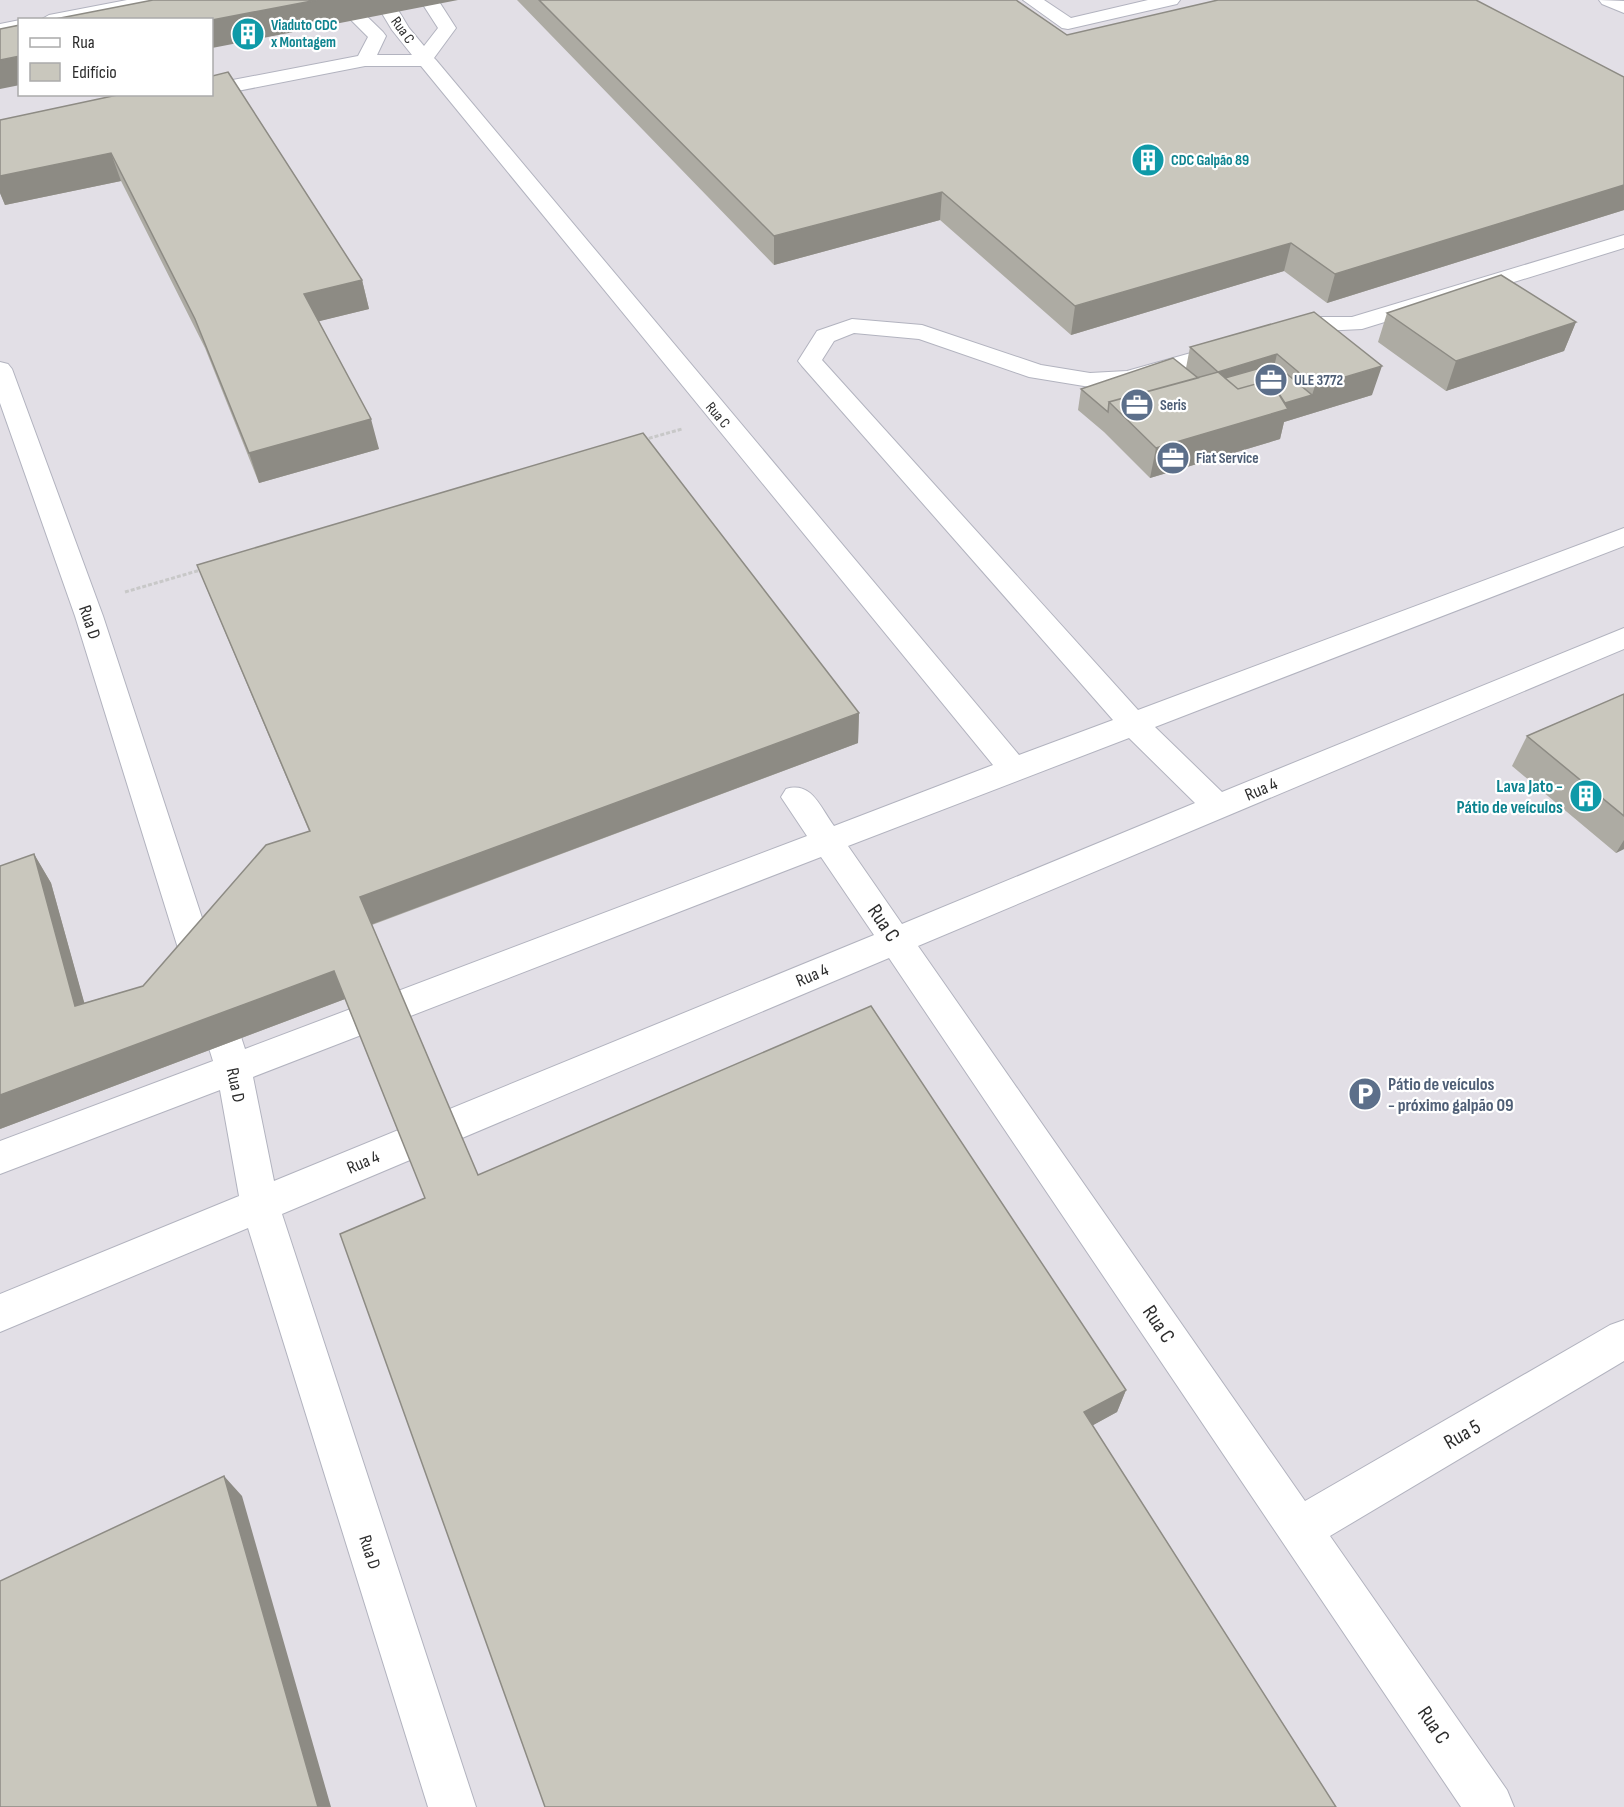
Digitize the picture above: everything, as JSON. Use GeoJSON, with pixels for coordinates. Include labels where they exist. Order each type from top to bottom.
{"type":"FeatureCollection","features":[{"type":"Feature","properties":{"kind":"lane"},"geometry":{"type":"LineString","coordinates":[[60,18],[155,0]]}},
{"type":"Feature","properties":{"kind":"lane"},"geometry":{"type":"LineString","coordinates":[[340,0],[377,36],[365,60]]}},
{"type":"Feature","properties":{"kind":"lane","name":"Rua C"},"geometry":{"type":"LineString","coordinates":[[383,0],[401,30],[720,418],[1014,770]]}},
{"type":"Feature","properties":{"kind":"lane","name":"Rua C"},"geometry":{"type":"LineString","coordinates":[[425,59],[447,28],[429,0]]}},
{"type":"Feature","properties":{"kind":"lane"},"geometry":{"type":"LineString","coordinates":[[1032,0],[1068,24],[1171,0]]}},
{"type":"Feature","properties":{"kind":"lane"},"geometry":{"type":"LineString","coordinates":[[1608,0],[1624,8]]}},
{"type":"Feature","properties":{"kind":"lane"},"geometry":{"type":"LineString","coordinates":[[0,28],[18,25]]}},
{"type":"Feature","properties":{"kind":"lane"},"geometry":{"type":"LineString","coordinates":[[213,90],[365,60],[425,59]]}},
{"type":"Feature","properties":{"kind":"lane"},"geometry":{"type":"LineString","coordinates":[[1218,807],[1133,724],[810,361],[825,336],[852,326],[922,332],[1037,372],[1090,380],[1128,378],[1321,324],[1354,324],[1624,241]]}},
{"type":"Feature","properties":{"kind":"lane","name":"Rua D"},"geometry":{"type":"LineString","coordinates":[[0,369],[84,604],[234,1069],[260,1205],[452,1807]]}},
{"type":"Feature","properties":{"kind":"lane"},"geometry":{"type":"LineString","coordinates":[[0,1158],[1624,536]]}},
{"type":"Feature","properties":{"kind":"lane","name":"Rua 4"},"geometry":{"type":"LineString","coordinates":[[0,1313],[1624,638]]}},
{"type":"Feature","properties":{"kind":"lane","name":"Rua C"},"geometry":{"type":"LineString","coordinates":[[797,797],[1490,1807]]}},
{"type":"Feature","properties":{"kind":"lane","name":"Rua 5"},"geometry":{"type":"LineString","coordinates":[[1299,1529],[1624,1339]]}},
{"type":"Feature","properties":{"kind":"path"},"geometry":{"type":"LineString","coordinates":[[641,441],[720,418]]}},
{"type":"Feature","properties":{"kind":"path"},"geometry":{"type":"LineString","coordinates":[[84,604],[209,568]]}},
{"type":"Feature","properties":{"kind":"shaded area"},"geometry":{"type":"Polygon","coordinates":[[[0,0],[1624,0],[1624,1807],[0,1807],[0,0]]]}},
{"type":"Feature","properties":{"kind":"building"},"geometry":{"type":"Polygon","coordinates":[[[153,0],[317,0],[213,20],[213,18],[60,18],[153,0]]]}},
{"type":"Feature","properties":{"kind":"building","name":"CDC Galpão 89"},"geometry":{"type":"Polygon","coordinates":[[[539,0],[1016,0],[1067,35],[1218,0],[1476,0],[1624,77],[1624,185],[1335,274],[1291,243],[1075,306],[942,192],[774,236],[539,0]]]}},
{"type":"Feature","properties":{"kind":"building"},"geometry":{"type":"Polygon","coordinates":[[[18,25],[18,56],[0,60],[0,29],[18,25]]]}},
{"type":"Feature","properties":{"kind":"building"},"geometry":{"type":"Polygon","coordinates":[[[228,72],[362,280],[304,294],[371,419],[249,453],[195,319],[111,153],[0,176],[0,120],[113,96],[213,96],[213,76],[228,72]]]}},
{"type":"Feature","properties":{"kind":"building"},"geometry":{"type":"Polygon","coordinates":[[[1501,275],[1576,322],[1456,361],[1387,313],[1501,275]]]}},
{"type":"Feature","properties":{"kind":"building"},"geometry":{"type":"Polygon","coordinates":[[[1314,312],[1382,366],[1315,386],[1277,354],[1218,372],[1190,347],[1314,312]]]}},
{"type":"Feature","properties":{"kind":"building"},"geometry":{"type":"Polygon","coordinates":[[[1173,358],[1198,378],[1109,402],[1108,412],[1081,389],[1173,358]]]}},
{"type":"Feature","properties":{"kind":"building"},"geometry":{"type":"Polygon","coordinates":[[[1275,364],[1312,395],[1285,403],[1270,380],[1238,389],[1225,378],[1275,364]]]}},
{"type":"Feature","properties":{"kind":"building"},"geometry":{"type":"Polygon","coordinates":[[[1218,372],[1238,389],[1270,380],[1288,409],[1156,448],[1109,402],[1218,372]]]}},
{"type":"Feature","properties":{"kind":"building"},"geometry":{"type":"Polygon","coordinates":[[[643,433],[859,713],[360,897],[478,1175],[871,1006],[1126,1390],[1084,1412],[1336,1807],[545,1807],[340,1234],[425,1198],[334,971],[0,1095],[0,866],[34,854],[75,1006],[143,986],[266,845],[310,831],[197,565],[643,433]]]}},
{"type":"Feature","properties":{"kind":"building"},"geometry":{"type":"Polygon","coordinates":[[[1624,694],[1624,816],[1527,736],[1624,694]]]}},
{"type":"Feature","properties":{"kind":"building"},"geometry":{"type":"Polygon","coordinates":[[[224,1476],[318,1807],[0,1807],[0,1581],[224,1476]]]}},
{"type":"Feature","properties":{"kind":"place","name":"Viaduto CDC x Montagem"},"geometry":{"type":"Point","coordinates":[248,34]}},
{"type":"Feature","properties":{"kind":"place","name":"CDC Galpão 89"},"geometry":{"type":"Point","coordinates":[1148,160]}},
{"type":"Feature","properties":{"kind":"place","name":"ULE 3772"},"geometry":{"type":"Point","coordinates":[1271,380]}},
{"type":"Feature","properties":{"kind":"place","name":"Seris"},"geometry":{"type":"Point","coordinates":[1137,405]}},
{"type":"Feature","properties":{"kind":"place","name":"Fiat Service"},"geometry":{"type":"Point","coordinates":[1173,458]}},
{"type":"Feature","properties":{"kind":"place","name":"Lava Jato - Pátio de veículos"},"geometry":{"type":"Point","coordinates":[1586,796]}},
{"type":"Feature","properties":{"kind":"place","name":"Pátio de veículos - próximo galpão 09"},"geometry":{"type":"Point","coordinates":[1365,1094]}}]}
